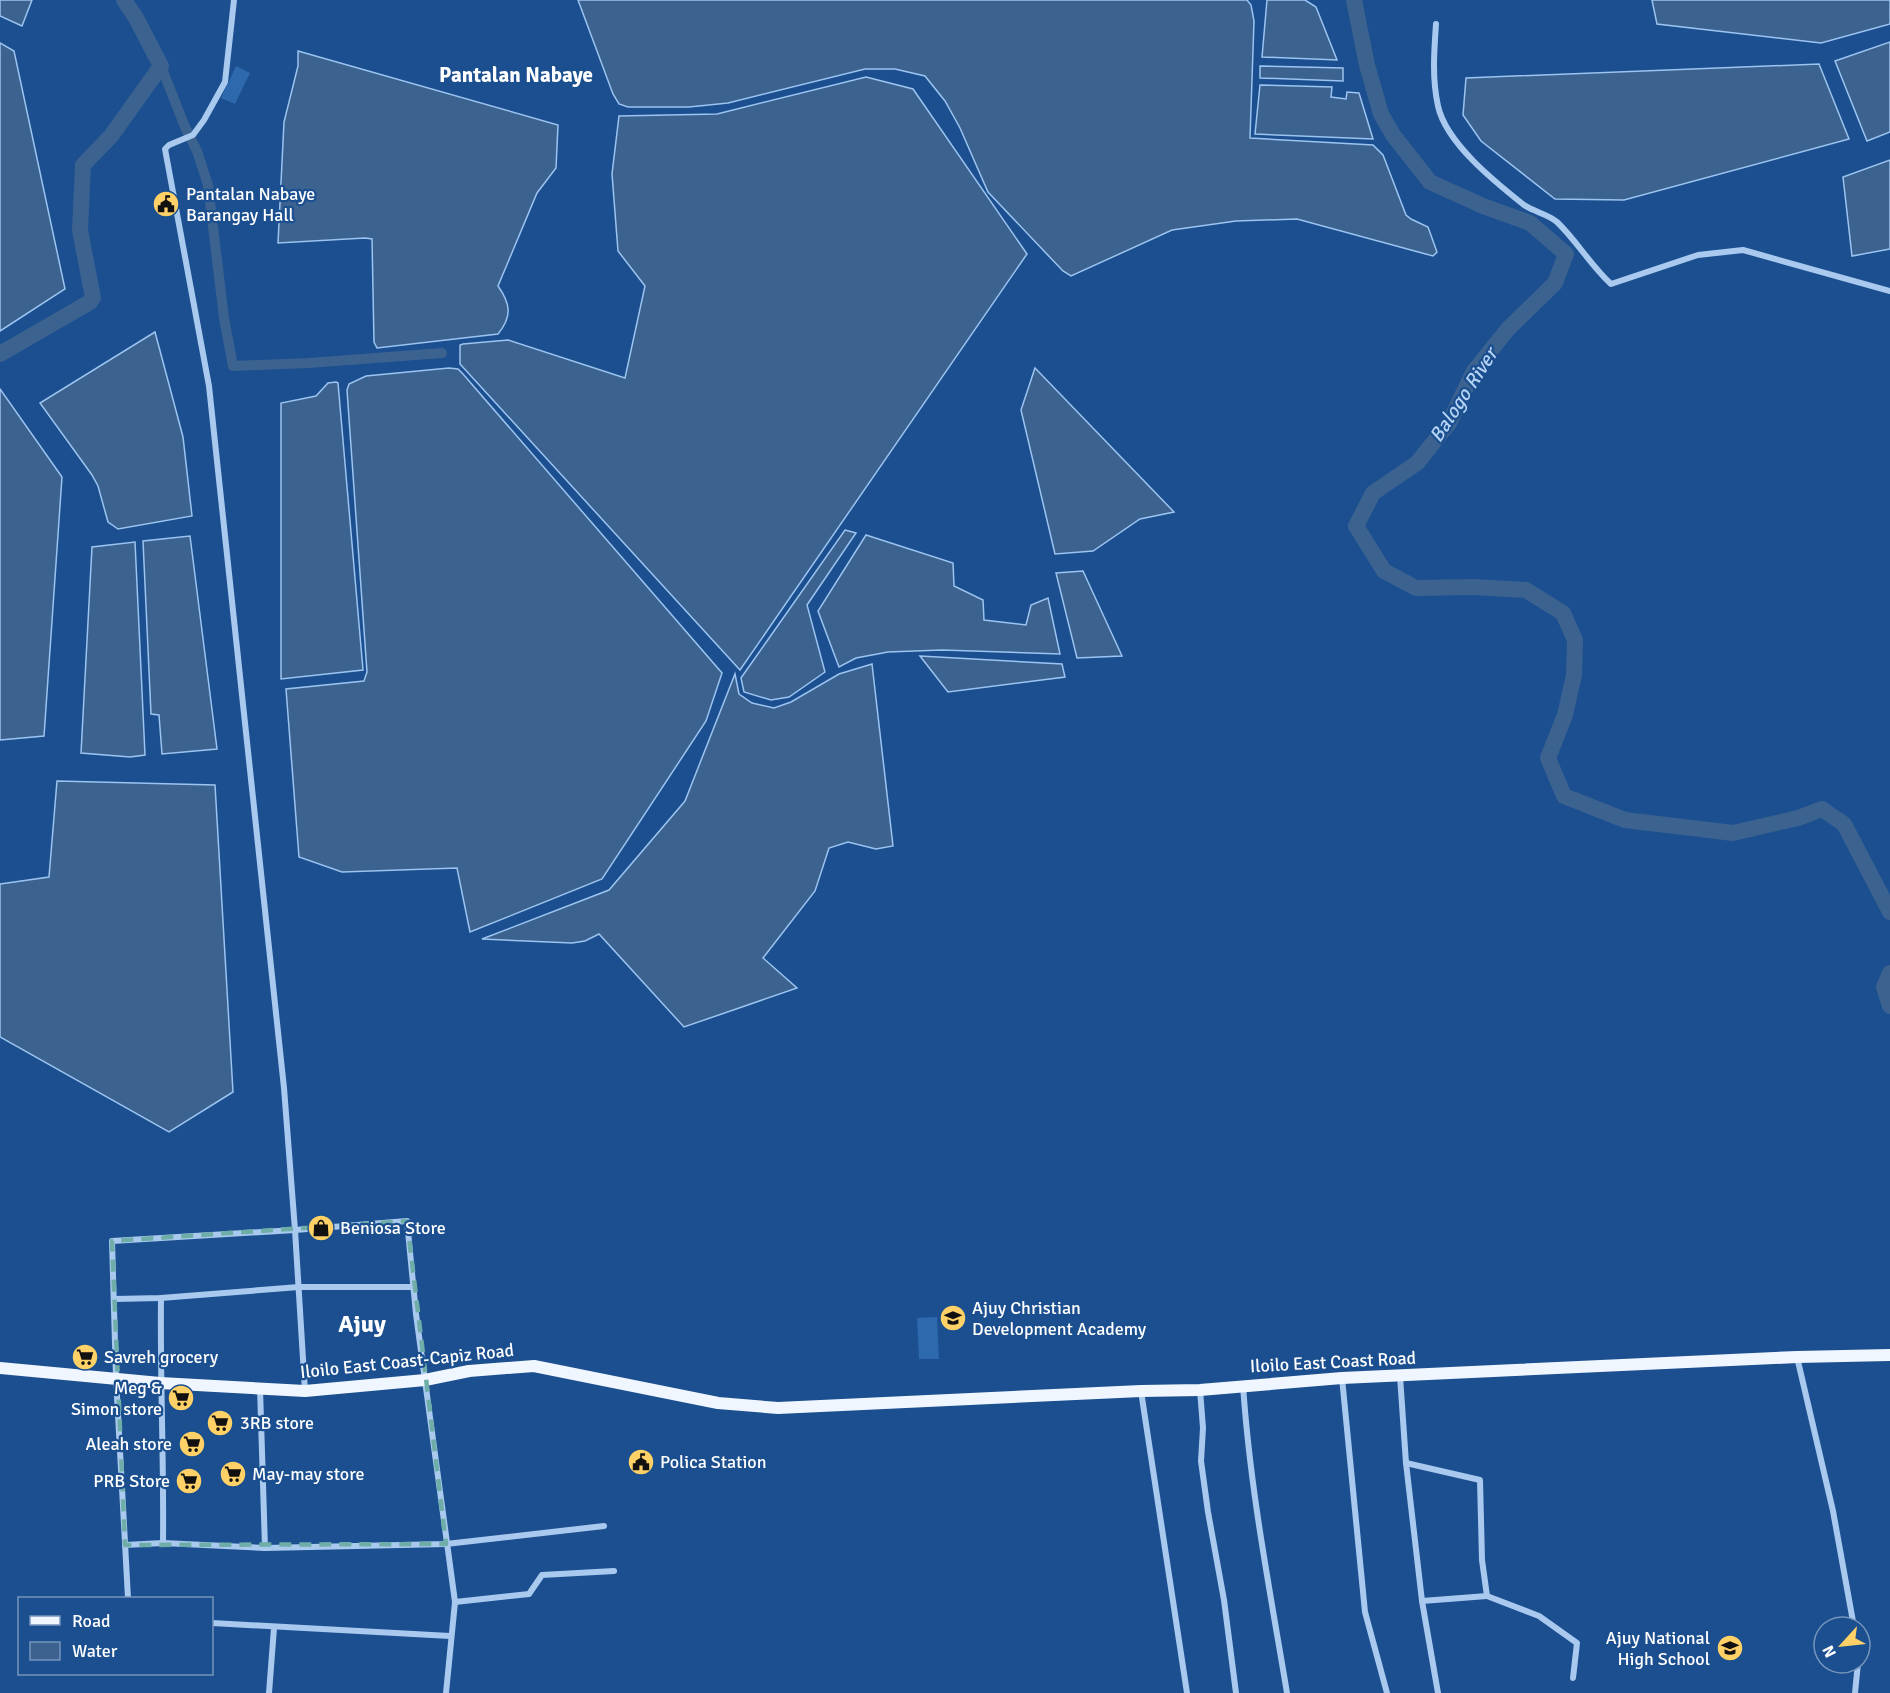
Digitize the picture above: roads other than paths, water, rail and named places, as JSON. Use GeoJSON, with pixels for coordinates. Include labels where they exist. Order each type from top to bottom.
{"type":"FeatureCollection","features":[{"type":"Feature","properties":{"kind":"main road","name":"Iloilo East Coast Road"},"geometry":{"type":"LineString","coordinates":[[778,1408],[1141,1390],[1200,1390],[1342,1378],[1797,1357],[1890,1355]]}},
{"type":"Feature","properties":{"kind":"main road","name":"Iloilo East Coast-Capiz Road"},"geometry":{"type":"LineString","coordinates":[[0,1368],[160,1383],[305,1391],[425,1380],[469,1371],[534,1366],[718,1403],[778,1408]]}},
{"type":"Feature","properties":{"kind":"street"},"geometry":{"type":"LineString","coordinates":[[234,0],[225,82],[193,135],[165,149],[209,386],[284,1088],[296,1230],[305,1391]]}},
{"type":"Feature","properties":{"kind":"street"},"geometry":{"type":"LineString","coordinates":[[1436,24],[1433,72],[1438,108],[1450,134],[1496,181],[1527,207],[1554,219],[1583,249],[1600,274],[1611,284],[1698,255],[1743,250],[1890,291]]}},
{"type":"Feature","properties":{"kind":"street"},"geometry":{"type":"LineString","coordinates":[[128,1597],[116,1378],[112,1241],[407,1221],[413,1287],[455,1602],[446,1693]]}},
{"type":"Feature","properties":{"kind":"street"},"geometry":{"type":"LineString","coordinates":[[114,1299],[161,1298],[299,1287],[413,1287]]}},
{"type":"Feature","properties":{"kind":"street"},"geometry":{"type":"LineString","coordinates":[[161,1298],[163,1543]]}},
{"type":"Feature","properties":{"kind":"street"},"geometry":{"type":"LineString","coordinates":[[1797,1357],[1833,1511],[1852,1615]]}},
{"type":"Feature","properties":{"kind":"street"},"geometry":{"type":"LineString","coordinates":[[1400,1376],[1406,1463],[1422,1600],[1438,1693]]}},
{"type":"Feature","properties":{"kind":"street"},"geometry":{"type":"LineString","coordinates":[[1342,1378],[1365,1612],[1387,1693]]}},
{"type":"Feature","properties":{"kind":"street"},"geometry":{"type":"LineString","coordinates":[[1243,1385],[1255,1497],[1287,1693]]}},
{"type":"Feature","properties":{"kind":"street"},"geometry":{"type":"LineString","coordinates":[[260,1388],[266,1548]]}},
{"type":"Feature","properties":{"kind":"street"},"geometry":{"type":"LineString","coordinates":[[1141,1390],[1187,1693]]}},
{"type":"Feature","properties":{"kind":"street"},"geometry":{"type":"LineString","coordinates":[[1200,1390],[1203,1428],[1201,1461],[1224,1600],[1236,1693]]}},
{"type":"Feature","properties":{"kind":"street"},"geometry":{"type":"LineString","coordinates":[[1406,1463],[1480,1480],[1482,1560],[1487,1596]]}},
{"type":"Feature","properties":{"kind":"street"},"geometry":{"type":"LineString","coordinates":[[125,1545],[163,1543],[266,1548],[446,1544],[604,1526]]}},
{"type":"Feature","properties":{"kind":"street"},"geometry":{"type":"LineString","coordinates":[[455,1602],[529,1594],[542,1575],[614,1571]]}},
{"type":"Feature","properties":{"kind":"street"},"geometry":{"type":"LineString","coordinates":[[1422,1600],[1487,1596],[1539,1616],[1577,1644],[1574,1678]]}},
{"type":"Feature","properties":{"kind":"street"},"geometry":{"type":"LineString","coordinates":[[213,1623],[450,1636]]}},
{"type":"Feature","properties":{"kind":"street"},"geometry":{"type":"LineString","coordinates":[[269,1693],[274,1628]]}},
{"type":"Feature","properties":{"kind":"street"},"geometry":{"type":"LineString","coordinates":[[1855,1693],[1857,1675]]}},
{"type":"Feature","properties":{"kind":"water"},"geometry":{"type":"Polygon","coordinates":[[[0,0],[32,0],[22,26],[0,16],[0,0]]]}},
{"type":"Feature","properties":{"kind":"water"},"geometry":{"type":"Polygon","coordinates":[[[578,0],[1247,0],[1251,5],[1254,21],[1250,138],[1373,145],[1383,155],[1406,215],[1428,227],[1437,252],[1433,256],[1297,219],[1236,221],[1172,230],[1071,276],[1063,271],[988,192],[960,128],[945,101],[925,76],[895,69],[865,69],[728,103],[689,107],[628,107],[619,104],[613,94],[578,0]]]}},
{"type":"Feature","properties":{"kind":"water"},"geometry":{"type":"Polygon","coordinates":[[[1267,0],[1305,0],[1316,7],[1337,60],[1262,57],[1267,0]]]}},
{"type":"Feature","properties":{"kind":"water"},"geometry":{"type":"Polygon","coordinates":[[[1652,0],[1890,0],[1890,24],[1821,43],[1657,24],[1652,0]]]}},
{"type":"Feature","properties":{"kind":"water"},"geometry":{"type":"Polygon","coordinates":[[[1890,42],[1890,132],[1867,141],[1835,61],[1890,42]]]}},
{"type":"Feature","properties":{"kind":"water"},"geometry":{"type":"Polygon","coordinates":[[[0,43],[14,51],[65,289],[0,331],[0,43]]]}},
{"type":"Feature","properties":{"kind":"water"},"geometry":{"type":"Polygon","coordinates":[[[298,51],[558,125],[556,168],[537,193],[498,286],[505,298],[508,315],[498,334],[377,348],[374,342],[372,239],[278,243],[284,122],[298,66],[298,51]]]}},
{"type":"Feature","properties":{"kind":"water"},"geometry":{"type":"Polygon","coordinates":[[[1819,64],[1849,139],[1624,200],[1555,199],[1481,141],[1463,115],[1466,78],[1819,64]]]}},
{"type":"Feature","properties":{"kind":"water"},"geometry":{"type":"Polygon","coordinates":[[[1260,66],[1343,68],[1343,81],[1260,78],[1260,66]]]}},
{"type":"Feature","properties":{"kind":"water"},"geometry":{"type":"Polygon","coordinates":[[[866,77],[913,89],[1027,254],[740,670],[460,364],[460,345],[508,340],[625,378],[645,286],[618,251],[612,174],[619,116],[717,114],[866,77]]]}},
{"type":"Feature","properties":{"kind":"water"},"geometry":{"type":"Polygon","coordinates":[[[1260,85],[1332,87],[1331,97],[1346,99],[1347,92],[1359,93],[1373,139],[1255,134],[1260,85]]]}},
{"type":"Feature","properties":{"kind":"water"},"geometry":{"type":"Polygon","coordinates":[[[1890,160],[1890,249],[1852,256],[1843,177],[1890,160]]]}},
{"type":"Feature","properties":{"kind":"water"},"geometry":{"type":"Polygon","coordinates":[[[155,332],[183,437],[192,516],[118,529],[108,522],[98,486],[92,475],[40,403],[155,332]]]}},
{"type":"Feature","properties":{"kind":"water"},"geometry":{"type":"Polygon","coordinates":[[[1035,368],[1174,512],[1140,519],[1093,551],[1055,554],[1021,410],[1035,368]]]}},
{"type":"Feature","properties":{"kind":"water"},"geometry":{"type":"Polygon","coordinates":[[[458,369],[463,374],[722,673],[706,721],[602,879],[470,932],[457,868],[342,872],[299,857],[286,689],[364,681],[367,672],[347,390],[349,384],[366,376],[458,369]]]}},
{"type":"Feature","properties":{"kind":"water"},"geometry":{"type":"Polygon","coordinates":[[[328,383],[338,383],[363,670],[281,679],[281,403],[316,396],[328,383]]]}},
{"type":"Feature","properties":{"kind":"water"},"geometry":{"type":"Polygon","coordinates":[[[0,389],[62,477],[44,736],[0,740],[0,389]]]}},
{"type":"Feature","properties":{"kind":"water"},"geometry":{"type":"Polygon","coordinates":[[[845,530],[856,533],[807,605],[825,672],[789,697],[771,700],[744,692],[741,678],[845,530]]]}},
{"type":"Feature","properties":{"kind":"water"},"geometry":{"type":"Polygon","coordinates":[[[866,535],[953,563],[954,586],[983,600],[984,620],[1026,625],[1031,605],[1048,598],[1060,654],[942,650],[888,652],[856,658],[839,667],[818,611],[866,535]]]}},
{"type":"Feature","properties":{"kind":"water"},"geometry":{"type":"Polygon","coordinates":[[[190,536],[217,749],[162,754],[159,715],[151,714],[143,541],[190,536]]]}},
{"type":"Feature","properties":{"kind":"water"},"geometry":{"type":"Polygon","coordinates":[[[135,542],[145,755],[130,757],[81,753],[92,547],[135,542]]]}},
{"type":"Feature","properties":{"kind":"water"},"geometry":{"type":"Polygon","coordinates":[[[1083,571],[1122,656],[1077,658],[1056,573],[1083,571]]]}},
{"type":"Feature","properties":{"kind":"water"},"geometry":{"type":"Polygon","coordinates":[[[920,656],[1062,664],[1065,677],[948,692],[920,656]]]}},
{"type":"Feature","properties":{"kind":"water"},"geometry":{"type":"Polygon","coordinates":[[[872,664],[893,846],[876,849],[848,842],[829,848],[815,891],[763,958],[797,988],[684,1027],[599,934],[585,941],[572,943],[482,939],[609,890],[685,801],[735,674],[739,694],[752,703],[774,708],[791,702],[839,674],[872,664]]]}},
{"type":"Feature","properties":{"kind":"water"},"geometry":{"type":"Polygon","coordinates":[[[57,781],[215,785],[233,1092],[169,1132],[0,1037],[0,884],[49,877],[57,781]]]}},
{"type":"Feature","properties":{"kind":"waterway"},"geometry":{"type":"LineString","coordinates":[[0,354],[90,302],[93,298],[80,230],[83,165],[111,136],[161,66],[124,0]]}},
{"type":"Feature","properties":{"kind":"waterway","name":"Balogo River"},"geometry":{"type":"LineString","coordinates":[[1354,0],[1367,65],[1381,114],[1393,135],[1430,182],[1483,206],[1530,223],[1566,254],[1555,283],[1508,329],[1474,371],[1449,423],[1417,463],[1373,493],[1356,526],[1384,571],[1416,588],[1474,587],[1526,590],[1563,613],[1575,640],[1574,675],[1565,715],[1548,758],[1564,796],[1625,820],[1733,833],[1798,818],[1822,809],[1844,824],[1890,912]]}},
{"type":"Feature","properties":{"kind":"waterway"},"geometry":{"type":"LineString","coordinates":[[161,66],[197,151],[208,185],[224,318],[233,366],[442,353]]}},
{"type":"Feature","properties":{"kind":"waterway","name":"Balogo River"},"geometry":{"type":"LineString","coordinates":[[1890,973],[1884,987],[1890,1006]]}},
{"type":"Feature","properties":{"kind":"place","name":"Pantalan Nabaye Barangay Hall"},"geometry":{"type":"Point","coordinates":[166,204]}},
{"type":"Feature","properties":{"kind":"place","name":"Beniosa Store"},"geometry":{"type":"Point","coordinates":[321,1228]}},
{"type":"Feature","properties":{"kind":"place","name":"Ajuy Christian Development Academy"},"geometry":{"type":"Point","coordinates":[953,1318]}},
{"type":"Feature","properties":{"kind":"place","name":"Savreh grocery"},"geometry":{"type":"Point","coordinates":[85,1357]}},
{"type":"Feature","properties":{"kind":"place","name":"Meg & Simon store"},"geometry":{"type":"Point","coordinates":[181,1398]}},
{"type":"Feature","properties":{"kind":"place","name":"3RB store"},"geometry":{"type":"Point","coordinates":[220,1423]}},
{"type":"Feature","properties":{"kind":"place","name":"Aleah store"},"geometry":{"type":"Point","coordinates":[192,1444]}},
{"type":"Feature","properties":{"kind":"place","name":"Polica Station"},"geometry":{"type":"Point","coordinates":[641,1462]}},
{"type":"Feature","properties":{"kind":"place","name":"May-may store"},"geometry":{"type":"Point","coordinates":[233,1474]}},
{"type":"Feature","properties":{"kind":"place","name":"PRB Store"},"geometry":{"type":"Point","coordinates":[189,1481]}},
{"type":"Feature","properties":{"kind":"place","name":"Ajuy National High School"},"geometry":{"type":"Point","coordinates":[1730,1648]}},
{"type":"Feature","properties":{"kind":"district","name":"Pantalan Nabaye"},"geometry":{"type":"Point","coordinates":[516,75]}},
{"type":"Feature","properties":{"kind":"district","name":"Ajuy"},"geometry":{"type":"Point","coordinates":[362,1324]}}]}
